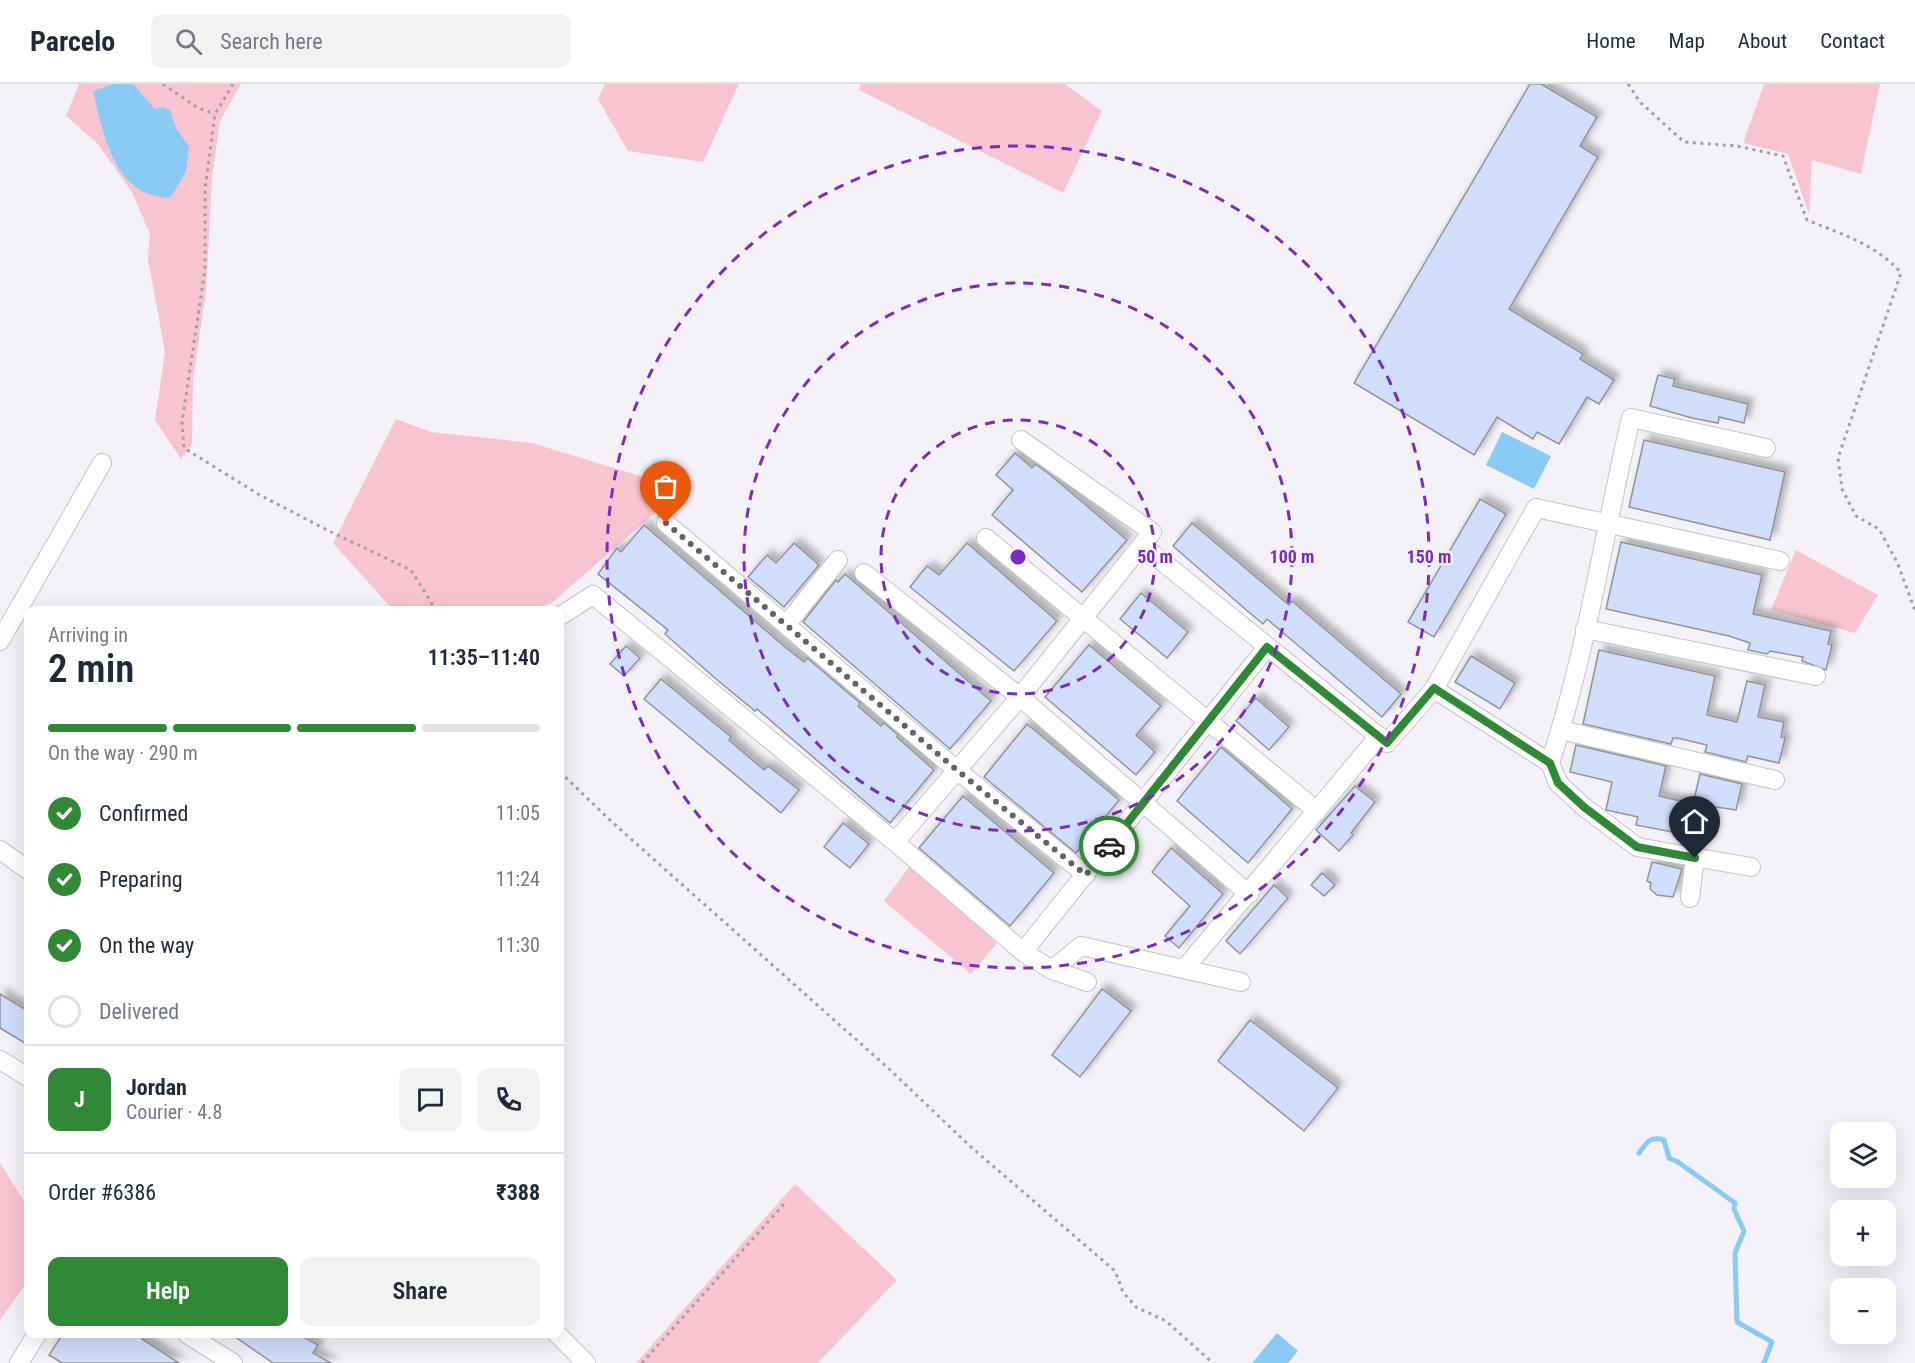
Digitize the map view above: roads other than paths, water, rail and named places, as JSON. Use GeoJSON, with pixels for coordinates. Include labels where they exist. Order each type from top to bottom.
{"type":"FeatureCollection","features":[{"type":"Feature","properties":{"kind":"street"},"geometry":{"type":"LineString","coordinates":[[1550,763],[1561,730],[1585,629],[1606,523],[1631,418],[1766,448]]}},
{"type":"Feature","properties":{"kind":"street"},"geometry":{"type":"LineString","coordinates":[[895,842],[1020,697],[1152,532],[1021,440]]}},
{"type":"Feature","properties":{"kind":"street"},"geometry":{"type":"LineString","coordinates":[[0,641],[102,463]]}},
{"type":"Feature","properties":{"kind":"street"},"geometry":{"type":"LineString","coordinates":[[1143,546],[1387,743],[1434,688],[1536,508],[1780,561]]}},
{"type":"Feature","properties":{"kind":"street"},"geometry":{"type":"LineString","coordinates":[[666,523],[958,771],[1086,875]]}},
{"type":"Feature","properties":{"kind":"street"},"geometry":{"type":"LineString","coordinates":[[986,538],[1082,620],[1317,811]]}},
{"type":"Feature","properties":{"kind":"street"},"geometry":{"type":"LineString","coordinates":[[786,625],[838,560]]}},
{"type":"Feature","properties":{"kind":"street"},"geometry":{"type":"LineString","coordinates":[[864,573],[1020,697],[1249,894]]}},
{"type":"Feature","properties":{"kind":"street"},"geometry":{"type":"LineString","coordinates":[[564,613],[593,595],[895,842],[1023,952],[1052,970],[1087,982]]}},
{"type":"Feature","properties":{"kind":"street"},"geometry":{"type":"LineString","coordinates":[[1585,629],[1816,676]]}},
{"type":"Feature","properties":{"kind":"street"},"geometry":{"type":"LineString","coordinates":[[1023,952],[1267,647]]}},
{"type":"Feature","properties":{"kind":"street"},"geometry":{"type":"LineString","coordinates":[[1434,688],[1550,763],[1558,783],[1584,807],[1637,847],[1751,867]]}},
{"type":"Feature","properties":{"kind":"street"},"geometry":{"type":"LineString","coordinates":[[1561,730],[1775,780]]}},
{"type":"Feature","properties":{"kind":"street"},"geometry":{"type":"LineString","coordinates":[[1185,968],[1379,736]]}},
{"type":"Feature","properties":{"kind":"street"},"geometry":{"type":"LineString","coordinates":[[0,850],[24,867]]}},
{"type":"Feature","properties":{"kind":"street"},"geometry":{"type":"LineString","coordinates":[[1690,898],[1695,858]]}},
{"type":"Feature","properties":{"kind":"street"},"geometry":{"type":"LineString","coordinates":[[1052,970],[1081,946],[1241,982]]}},
{"type":"Feature","properties":{"kind":"street"},"geometry":{"type":"LineString","coordinates":[[0,1060],[24,1075]]}},
{"type":"Feature","properties":{"kind":"street"},"geometry":{"type":"LineString","coordinates":[[19,1363],[35,1338]]}},
{"type":"Feature","properties":{"kind":"street"},"geometry":{"type":"LineString","coordinates":[[193,1338],[232,1363]]}},
{"type":"Feature","properties":{"kind":"street"},"geometry":{"type":"LineString","coordinates":[[561,1338],[586,1363]]}},
{"type":"Feature","properties":{"kind":"water"},"geometry":{"type":"Polygon","coordinates":[[[113,84],[133,84],[155,109],[163,107],[170,110],[176,128],[189,147],[186,172],[170,198],[151,195],[136,187],[115,161],[107,144],[93,91],[113,84]]]}},
{"type":"Feature","properties":{"kind":"water"},"geometry":{"type":"Polygon","coordinates":[[[1502,432],[1551,456],[1534,489],[1486,465],[1502,432]]]}},
{"type":"Feature","properties":{"kind":"water"},"geometry":{"type":"Polygon","coordinates":[[[1277,1333],[1298,1351],[1288,1363],[1252,1363],[1277,1333]]]}},
{"type":"Feature","properties":{"kind":"waterway"},"geometry":{"type":"LineString","coordinates":[[1639,1153],[1649,1141],[1664,1140],[1669,1158],[1735,1203],[1734,1209],[1744,1231],[1735,1253],[1737,1322],[1772,1342],[1764,1363]]}}]}
